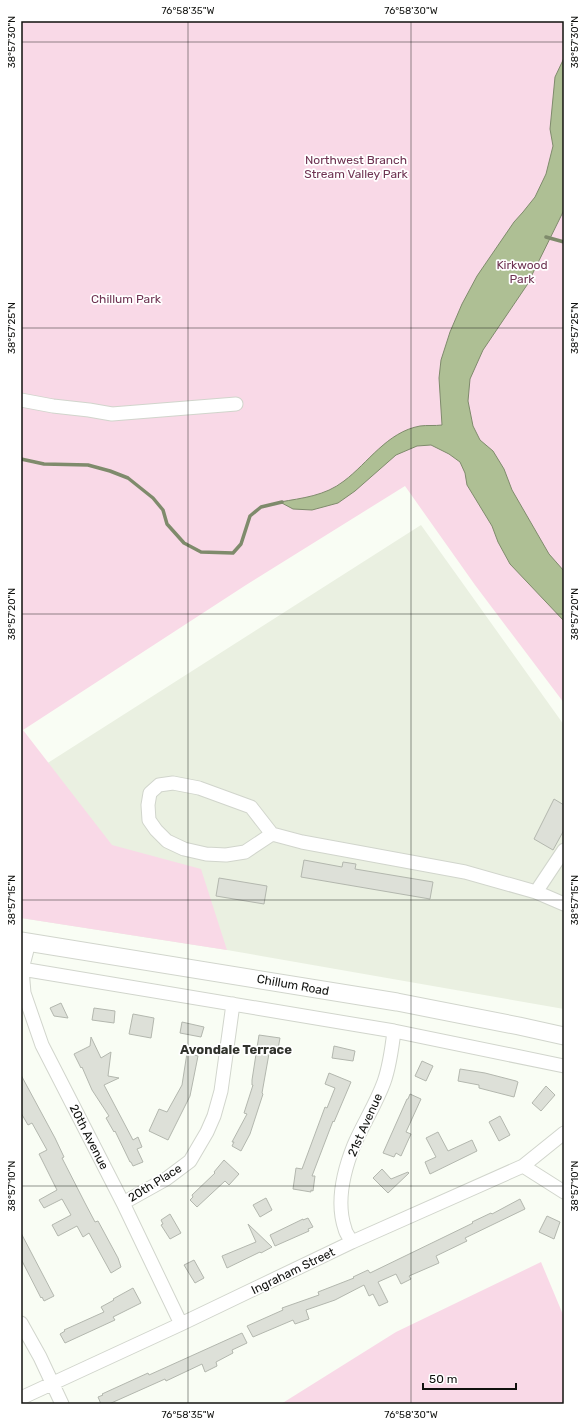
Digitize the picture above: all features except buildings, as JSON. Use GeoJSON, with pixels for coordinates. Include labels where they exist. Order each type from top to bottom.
{"type":"FeatureCollection","features":[{"type":"Feature","properties":{"kind":"main road","name":"Chillum Road"},"geometry":{"type":"LineString","coordinates":[[25,942],[397,1002],[564,1036]]}},
{"type":"Feature","properties":{"kind":"street"},"geometry":{"type":"LineString","coordinates":[[21,400],[112,414],[236,404]]}},
{"type":"Feature","properties":{"kind":"street"},"geometry":{"type":"LineString","coordinates":[[272,834],[245,852],[226,855],[206,854],[184,849],[167,841],[156,830],[150,820],[148,805],[150,793],[159,785],[173,783],[199,788],[251,807],[272,834],[302,842],[466,872],[536,892],[564,904]]}},
{"type":"Feature","properties":{"kind":"street"},"geometry":{"type":"LineString","coordinates":[[536,892],[564,850]]}},
{"type":"Feature","properties":{"kind":"street","name":"20th Avenue"},"geometry":{"type":"LineString","coordinates":[[25,942],[22,969],[24,993],[42,1045],[124,1203],[182,1324]]}},
{"type":"Feature","properties":{"kind":"street"},"geometry":{"type":"LineString","coordinates":[[22,969],[394,1031],[564,1066]]}},
{"type":"Feature","properties":{"kind":"street","name":"20th Place"},"geometry":{"type":"LineString","coordinates":[[124,1203],[166,1179],[190,1161],[207,1132],[214,1116],[220,1091],[233,1004]]}},
{"type":"Feature","properties":{"kind":"street","name":"21st Avenue"},"geometry":{"type":"LineString","coordinates":[[352,1242],[345,1230],[342,1215],[342,1192],[347,1165],[354,1145],[384,1082],[389,1067],[394,1031]]}},
{"type":"Feature","properties":{"kind":"street","name":"Ingraham Street"},"geometry":{"type":"LineString","coordinates":[[21,1398],[182,1324],[352,1242],[522,1166],[564,1133]]}},
{"type":"Feature","properties":{"kind":"street"},"geometry":{"type":"LineString","coordinates":[[522,1166],[564,1192]]}},
{"type":"Feature","properties":{"kind":"street"},"geometry":{"type":"LineString","coordinates":[[21,1323],[62,1404]]}},
{"type":"Feature","properties":{"kind":"shaded area"},"geometry":{"type":"Polygon","coordinates":[[[564,58],[564,210],[527,285],[483,350],[470,379],[468,401],[473,426],[480,440],[493,451],[504,469],[512,490],[549,554],[564,571],[564,621],[510,564],[498,542],[492,526],[467,485],[465,473],[460,462],[449,454],[431,445],[417,446],[396,455],[355,491],[338,503],[312,510],[293,509],[280,502],[313,496],[337,486],[353,474],[388,441],[408,429],[420,426],[442,425],[439,378],[441,360],[450,332],[462,304],[477,276],[514,222],[535,197],[546,174],[553,146],[550,129],[555,77],[564,58]]]}},
{"type":"Feature","properties":{"kind":"shaded area"},"geometry":{"type":"Polygon","coordinates":[[[421,525],[564,725],[564,1009],[227,950],[21,918],[21,780],[421,525]]]}},
{"type":"Feature","properties":{"kind":"green space","name":"Northwest Branch Stream Valley Park"},"geometry":{"type":"Polygon","coordinates":[[[21,21],[564,21],[564,703],[475,585],[405,486],[246,585],[23,730],[112,845],[201,869],[227,950],[21,918],[21,21]]]}},
{"type":"Feature","properties":{"kind":"green space"},"geometry":{"type":"Polygon","coordinates":[[[541,1262],[564,1317],[564,1404],[281,1404],[396,1332],[541,1262]]]}},
{"type":"Feature","properties":{"kind":"waterway"},"geometry":{"type":"LineString","coordinates":[[546,237],[564,242]]}},
{"type":"Feature","properties":{"kind":"waterway"},"geometry":{"type":"LineString","coordinates":[[21,459],[44,464],[88,465],[128,478],[153,498],[163,510],[167,524],[184,543],[201,552],[233,553],[241,544],[250,516],[261,507],[282,502]]}},
{"type":"Feature","properties":{"kind":"district","name":"Avondale Terrace"},"geometry":{"type":"Point","coordinates":[236,1049]}},
{"type":"Feature","properties":{"kind":"park label","name":"Kirkwood Park"},"geometry":{"type":"Point","coordinates":[522,272]}},
{"type":"Feature","properties":{"kind":"park label","name":"Chillum Park"},"geometry":{"type":"Point","coordinates":[126,299]}}]}
